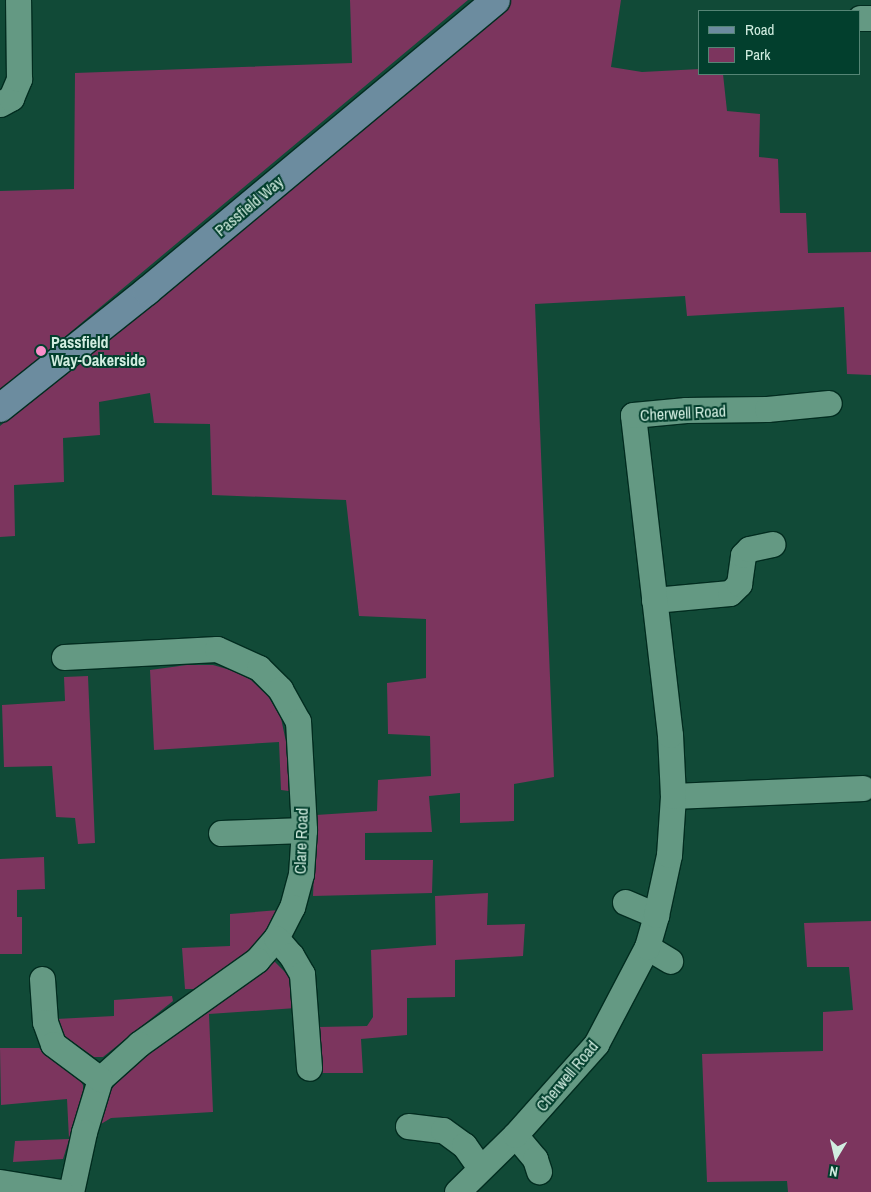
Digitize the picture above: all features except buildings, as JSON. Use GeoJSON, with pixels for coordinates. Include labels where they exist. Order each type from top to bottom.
{"type":"FeatureCollection","features":[{"type":"Feature","properties":{"kind":"street"},"geometry":{"type":"LineString","coordinates":[[0,104],[11,98],[18,79],[18,0]]}},
{"type":"Feature","properties":{"kind":"street","name":"Passfield Way"},"geometry":{"type":"LineString","coordinates":[[0,408],[147,291],[496,0]]}},
{"type":"Feature","properties":{"kind":"street","name":"Cherwell Road"},"geometry":{"type":"LineString","coordinates":[[457,1192],[515,1136],[596,1044],[646,947],[656,915],[669,855],[674,796],[670,735],[632,415],[686,410],[767,409],[829,403]]}},
{"type":"Feature","properties":{"kind":"street"},"geometry":{"type":"LineString","coordinates":[[654,600],[730,594],[739,584],[743,556],[749,549],[772,544]]}},
{"type":"Feature","properties":{"kind":"street","name":"Clare Road"},"geometry":{"type":"LineString","coordinates":[[64,657],[172,642],[217,649],[258,668],[280,689],[298,721],[304,830],[301,874],[292,907],[276,938],[257,960],[139,1044],[100,1078]]}},
{"type":"Feature","properties":{"kind":"street"},"geometry":{"type":"LineString","coordinates":[[674,796],[863,788]]}},
{"type":"Feature","properties":{"kind":"street"},"geometry":{"type":"LineString","coordinates":[[221,833],[304,830]]}},
{"type":"Feature","properties":{"kind":"street"},"geometry":{"type":"LineString","coordinates":[[625,902],[656,915]]}},
{"type":"Feature","properties":{"kind":"street"},"geometry":{"type":"LineString","coordinates":[[276,938],[291,955],[302,974],[310,1068]]}},
{"type":"Feature","properties":{"kind":"street"},"geometry":{"type":"LineString","coordinates":[[646,947],[670,961]]}},
{"type":"Feature","properties":{"kind":"street"},"geometry":{"type":"LineString","coordinates":[[42,979],[45,1022],[53,1044],[100,1078],[84,1132],[71,1192]]}},
{"type":"Feature","properties":{"kind":"street"},"geometry":{"type":"LineString","coordinates":[[408,1126],[443,1130],[464,1144],[480,1168]]}},
{"type":"Feature","properties":{"kind":"street"},"geometry":{"type":"LineString","coordinates":[[515,1136],[535,1159],[539,1170]]}},
{"type":"Feature","properties":{"kind":"street"},"geometry":{"type":"LineString","coordinates":[[0,1182],[61,1192]]}},
{"type":"Feature","properties":{"kind":"green space"},"geometry":{"type":"Polygon","coordinates":[[[350,0],[468,0],[0,391],[0,191],[74,189],[75,73],[352,63],[350,0]]]}},
{"type":"Feature","properties":{"kind":"green space"},"geometry":{"type":"Polygon","coordinates":[[[510,0],[621,0],[611,67],[642,72],[698,69],[698,75],[723,75],[727,111],[760,114],[759,157],[778,159],[780,213],[806,213],[808,253],[871,252],[871,375],[847,374],[844,307],[687,316],[685,296],[535,304],[554,777],[514,784],[514,821],[460,823],[460,793],[429,796],[432,832],[365,833],[365,860],[433,860],[432,893],[313,896],[316,815],[377,811],[378,780],[431,776],[430,736],[388,734],[387,683],[426,678],[426,619],[359,616],[346,500],[212,495],[210,424],[154,423],[150,393],[99,402],[100,435],[63,438],[64,482],[14,485],[15,536],[0,537],[0,426],[510,0]]]}},
{"type":"Feature","properties":{"kind":"green space"},"geometry":{"type":"Polygon","coordinates":[[[187,665],[213,665],[234,671],[251,680],[268,696],[281,718],[286,742],[289,791],[281,790],[279,742],[154,750],[150,670],[187,665]]]}},
{"type":"Feature","properties":{"kind":"green space"},"geometry":{"type":"Polygon","coordinates":[[[88,676],[95,843],[78,844],[75,818],[56,817],[52,766],[4,767],[2,705],[65,701],[64,677],[88,676]]]}},
{"type":"Feature","properties":{"kind":"green space"},"geometry":{"type":"Polygon","coordinates":[[[44,857],[45,889],[17,890],[17,917],[22,917],[22,954],[0,954],[0,859],[44,857]]]}},
{"type":"Feature","properties":{"kind":"green space"},"geometry":{"type":"Polygon","coordinates":[[[488,893],[487,925],[525,924],[523,956],[455,960],[455,997],[407,998],[407,1035],[361,1039],[363,1073],[322,1073],[319,1027],[367,1026],[373,1017],[371,950],[436,945],[435,896],[488,893]]]}},
{"type":"Feature","properties":{"kind":"green space"},"geometry":{"type":"Polygon","coordinates":[[[279,910],[267,932],[242,958],[195,989],[185,989],[182,948],[230,946],[230,914],[279,910]]]}},
{"type":"Feature","properties":{"kind":"green space"},"geometry":{"type":"Polygon","coordinates":[[[871,921],[871,1192],[788,1192],[787,1181],[707,1182],[702,1054],[823,1051],[823,1012],[853,1010],[849,967],[807,967],[804,923],[871,921]]]}},
{"type":"Feature","properties":{"kind":"green space"},"geometry":{"type":"Polygon","coordinates":[[[274,961],[294,984],[296,1008],[209,1014],[213,1112],[111,1118],[101,1124],[96,1124],[104,1100],[135,1057],[262,964],[274,961]]]}},
{"type":"Feature","properties":{"kind":"green space"},"geometry":{"type":"Polygon","coordinates":[[[172,996],[173,1001],[103,1057],[94,1057],[60,1033],[56,1019],[114,1016],[114,1000],[172,996]]]}},
{"type":"Feature","properties":{"kind":"green space"},"geometry":{"type":"Polygon","coordinates":[[[0,1048],[39,1048],[76,1074],[83,1085],[83,1095],[63,1159],[13,1162],[15,1141],[69,1139],[67,1099],[1,1105],[0,1048]]]}},
{"type":"Feature","properties":{"kind":"place","name":"Passfield Way-Oakerside"},"geometry":{"type":"Point","coordinates":[41,351]}}]}
